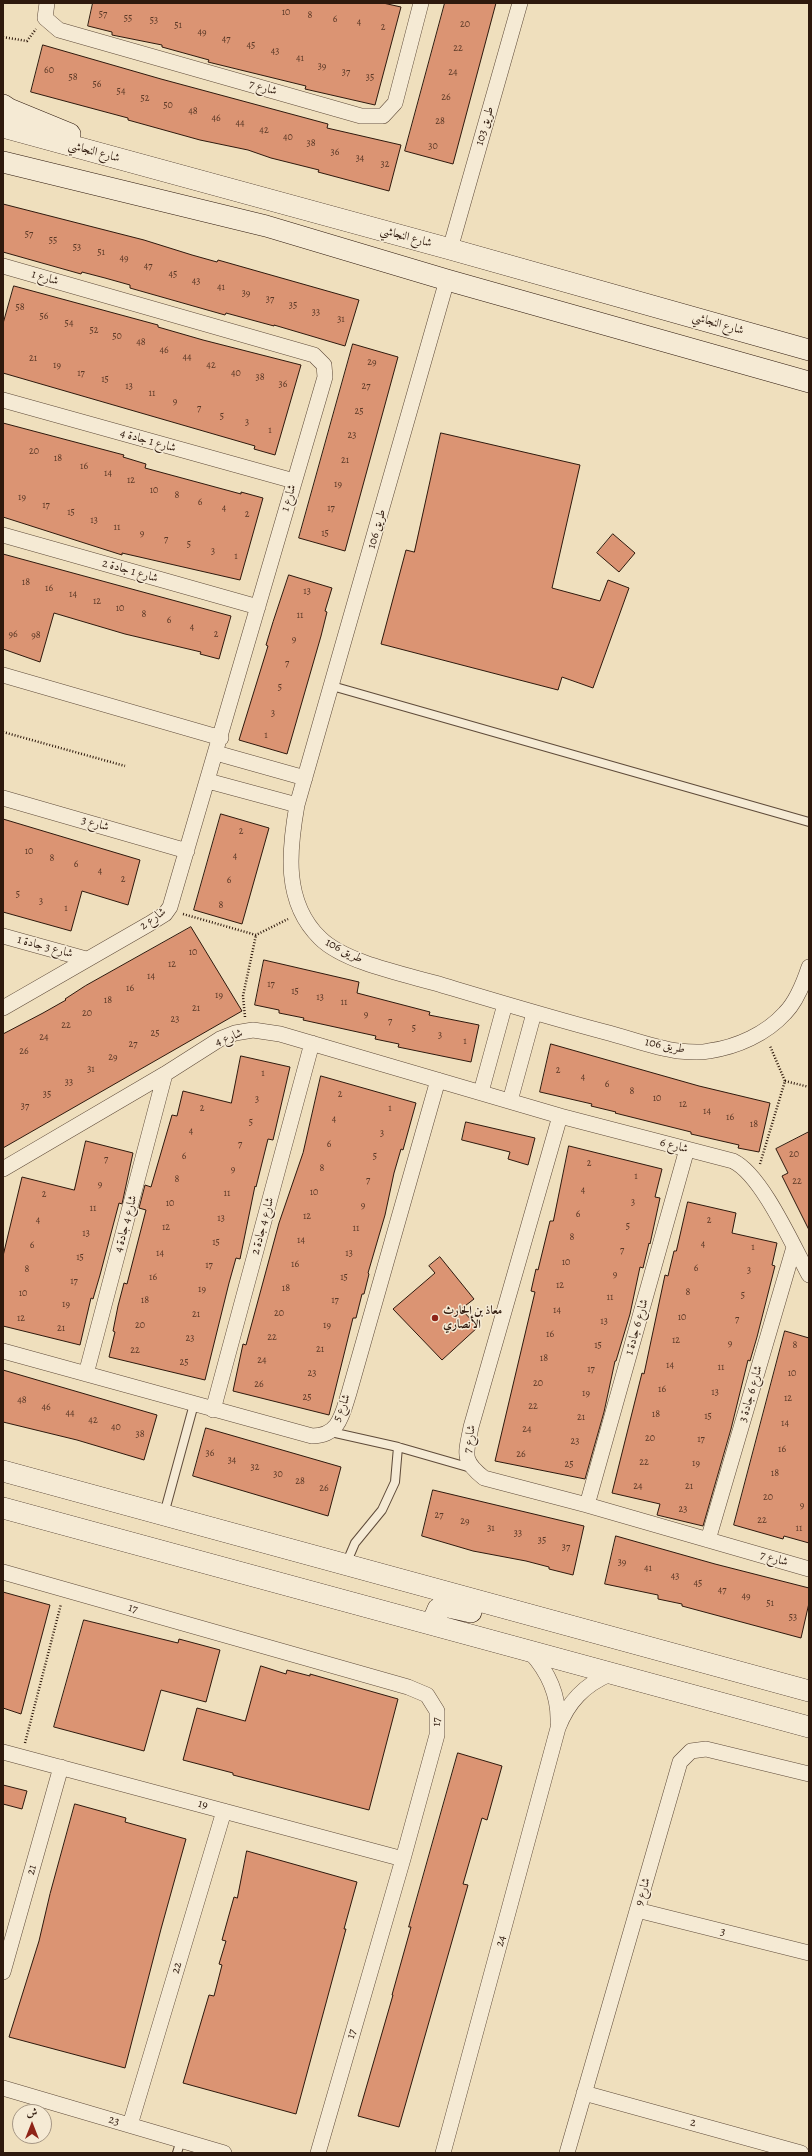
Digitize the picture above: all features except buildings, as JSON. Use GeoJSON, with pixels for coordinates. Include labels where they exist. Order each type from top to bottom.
{"type":"FeatureCollection","features":[{"type":"Feature","properties":{"kind":"main road"},"geometry":{"type":"LineString","coordinates":[[3,105],[9,110],[60,130],[128,161]]}},
{"type":"Feature","properties":{"kind":"main road","name":"شارع النجاشي"},"geometry":{"type":"LineString","coordinates":[[3,128],[450,249],[809,350]]}},
{"type":"Feature","properties":{"kind":"main road"},"geometry":{"type":"LineString","coordinates":[[3,162],[266,226],[447,280],[809,382]]}},
{"type":"Feature","properties":{"kind":"main road"},"geometry":{"type":"LineString","coordinates":[[720,357],[728,344],[728,332],[725,326]]}},
{"type":"Feature","properties":{"kind":"main road"},"geometry":{"type":"LineString","coordinates":[[772,371],[769,357],[771,352],[782,342]]}},
{"type":"Feature","properties":{"kind":"main road"},"geometry":{"type":"LineString","coordinates":[[3,1471],[809,1691]]}},
{"type":"Feature","properties":{"kind":"main road"},"geometry":{"type":"LineString","coordinates":[[3,1508],[439,1626],[531,1653],[809,1727]]}},
{"type":"Feature","properties":{"kind":"main road"},"geometry":{"type":"LineString","coordinates":[[439,1626],[435,1616],[438,1609],[444,1606],[545,1628],[556,1622]]}},
{"type":"Feature","properties":{"kind":"street"},"geometry":{"type":"LineString","coordinates":[[45,18],[47,3]]}},
{"type":"Feature","properties":{"kind":"street","name":"شارع 7"},"geometry":{"type":"LineString","coordinates":[[45,18],[59,30],[361,116],[383,116],[394,103],[421,3]]}},
{"type":"Feature","properties":{"kind":"street","name":"طريق 103"},"geometry":{"type":"LineString","coordinates":[[450,249],[520,3]]}},
{"type":"Feature","properties":{"kind":"street","name":"شارع 1"},"geometry":{"type":"LineString","coordinates":[[3,266],[314,355],[324,365],[325,377],[221,738]]}},
{"type":"Feature","properties":{"kind":"street","name":"طريق 106"},"geometry":{"type":"LineString","coordinates":[[447,280],[297,805],[290,842],[290,869],[294,892],[302,912],[320,938],[338,951],[367,963],[534,1014],[678,1051],[708,1052],[740,1044],[763,1031],[786,1013],[803,984],[809,967]]}},
{"type":"Feature","properties":{"kind":"street","name":"شارع 1 جادة 4"},"geometry":{"type":"LineString","coordinates":[[3,400],[294,481]]}},
{"type":"Feature","properties":{"kind":"street","name":"شارع 1 جادة 2"},"geometry":{"type":"LineString","coordinates":[[3,535],[258,606]]}},
{"type":"Feature","properties":{"kind":"street"},"geometry":{"type":"LineString","coordinates":[[3,675],[221,738]]}},
{"type":"Feature","properties":{"kind":"street","name":"شارع 2"},"geometry":{"type":"LineString","coordinates":[[3,1008],[149,924],[168,910],[221,738]]}},
{"type":"Feature","properties":{"kind":"street"},"geometry":{"type":"LineString","coordinates":[[216,753],[305,778]]}},
{"type":"Feature","properties":{"kind":"street"},"geometry":{"type":"LineString","coordinates":[[208,781],[297,805]]}},
{"type":"Feature","properties":{"kind":"street","name":"شارع 3"},"geometry":{"type":"LineString","coordinates":[[3,798],[187,851]]}},
{"type":"Feature","properties":{"kind":"street","name":"شارع 3 جادة 1"},"geometry":{"type":"LineString","coordinates":[[3,936],[86,959]]}},
{"type":"Feature","properties":{"kind":"street"},"geometry":{"type":"LineString","coordinates":[[481,1092],[505,1004]]}},
{"type":"Feature","properties":{"kind":"street"},"geometry":{"type":"LineString","coordinates":[[510,1101],[534,1014]]}},
{"type":"Feature","properties":{"kind":"street","name":"شارع 4"},"geometry":{"type":"LineString","coordinates":[[4,1172],[220,1039],[246,1031],[253,1030],[280,1034],[481,1092]]}},
{"type":"Feature","properties":{"kind":"street","name":"شارع 4 جادة 2"},"geometry":{"type":"LineString","coordinates":[[213,1410],[312,1043]]}},
{"type":"Feature","properties":{"kind":"street","name":"شارع 4 جادة 4"},"geometry":{"type":"LineString","coordinates":[[86,1374],[165,1074]]}},
{"type":"Feature","properties":{"kind":"street","name":"شارع 5"},"geometry":{"type":"LineString","coordinates":[[3,1351],[312,1436],[323,1436],[330,1432],[340,1419],[349,1393],[438,1080]]}},
{"type":"Feature","properties":{"kind":"street","name":"شارع 6"},"geometry":{"type":"LineString","coordinates":[[481,1092],[560,1116],[734,1161],[743,1166],[755,1180],[809,1275]]}},
{"type":"Feature","properties":{"kind":"street","name":"شارع 7"},"geometry":{"type":"LineString","coordinates":[[560,1116],[471,1427],[466,1456],[471,1468],[484,1478],[587,1505],[809,1570]]}},
{"type":"Feature","properties":{"kind":"street","name":"شارع 6 جادة 1"},"geometry":{"type":"LineString","coordinates":[[587,1505],[687,1149]]}},
{"type":"Feature","properties":{"kind":"street","name":"شارع 6 جادة 3"},"geometry":{"type":"LineString","coordinates":[[708,1540],[794,1247]]}},
{"type":"Feature","properties":{"kind":"street","name":"17"},"geometry":{"type":"LineString","coordinates":[[3,1572],[408,1687],[427,1695],[437,1710],[436,1735],[403,1859],[318,2153]]}},
{"type":"Feature","properties":{"kind":"street","name":"24"},"geometry":{"type":"LineString","coordinates":[[531,1653],[540,1663],[553,1687],[559,1714],[558,1728]]}},
{"type":"Feature","properties":{"kind":"street","name":"24"},"geometry":{"type":"LineString","coordinates":[[443,2153],[558,1728],[567,1708],[578,1695],[590,1684],[610,1674]]}},
{"type":"Feature","properties":{"kind":"street","name":"شارع 9"},"geometry":{"type":"LineString","coordinates":[[567,2153],[680,1762],[691,1751],[706,1748],[809,1774]]}},
{"type":"Feature","properties":{"kind":"street","name":"19"},"geometry":{"type":"LineString","coordinates":[[3,1752],[403,1859]]}},
{"type":"Feature","properties":{"kind":"street","name":"21"},"geometry":{"type":"LineString","coordinates":[[3,1972],[61,1767]]}},
{"type":"Feature","properties":{"kind":"street","name":"22"},"geometry":{"type":"LineString","coordinates":[[130,2125],[224,1811]]}},
{"type":"Feature","properties":{"kind":"street","name":"3"},"geometry":{"type":"LineString","coordinates":[[637,1910],[809,1953]]}},
{"type":"Feature","properties":{"kind":"street","name":"23"},"geometry":{"type":"LineString","coordinates":[[3,2088],[130,2125],[179,2147],[224,2153]]}},
{"type":"Feature","properties":{"kind":"street","name":"2"},"geometry":{"type":"LineString","coordinates":[[584,2094],[801,2153]]}},
{"type":"Feature","properties":{"kind":"lane"},"geometry":{"type":"LineString","coordinates":[[332,686],[809,822]]}},
{"type":"Feature","properties":{"kind":"lane"},"geometry":{"type":"LineString","coordinates":[[164,1515],[194,1404]]}},
{"type":"Feature","properties":{"kind":"lane"},"geometry":{"type":"LineString","coordinates":[[330,1432],[398,1447],[471,1468]]}},
{"type":"Feature","properties":{"kind":"lane"},"geometry":{"type":"LineString","coordinates":[[345,1564],[355,1543],[382,1510],[395,1482],[398,1447]]}},
{"type":"Feature","properties":{"kind":"path"},"geometry":{"type":"LineString","coordinates":[[3,37],[27,41],[45,18]]}},
{"type":"Feature","properties":{"kind":"path"},"geometry":{"type":"LineString","coordinates":[[3,732],[125,766]]}},
{"type":"Feature","properties":{"kind":"path"},"geometry":{"type":"LineString","coordinates":[[168,910],[256,935],[302,912]]}},
{"type":"Feature","properties":{"kind":"path"},"geometry":{"type":"LineString","coordinates":[[246,1031],[243,996],[256,935]]}},
{"type":"Feature","properties":{"kind":"path"},"geometry":{"type":"LineString","coordinates":[[755,1180],[785,1081],[763,1031]]}},
{"type":"Feature","properties":{"kind":"path"},"geometry":{"type":"LineString","coordinates":[[785,1081],[809,1087]]}},
{"type":"Feature","properties":{"kind":"path"},"geometry":{"type":"LineString","coordinates":[[21,1756],[65,1590]]}},
{"type":"Feature","properties":{"kind":"place","name":"معاذ بن الحارث الأنصاري"},"geometry":{"type":"Point","coordinates":[435,1318]}}]}
